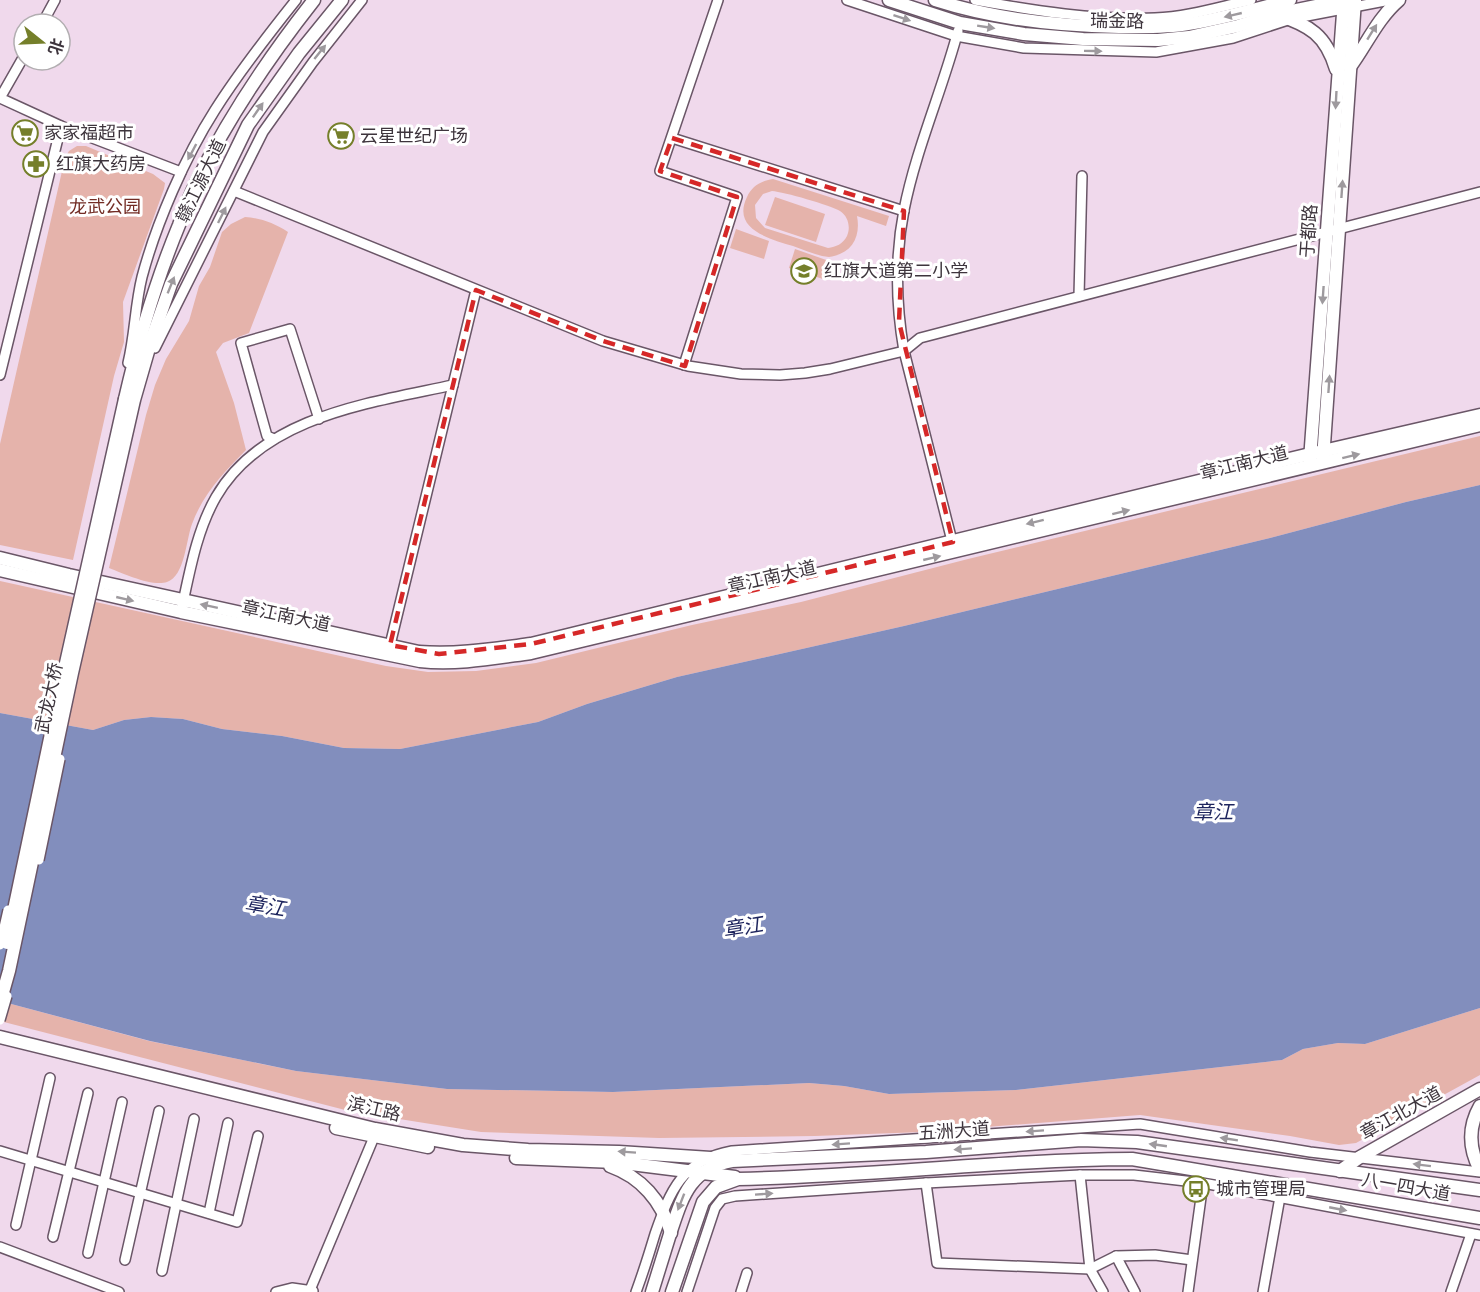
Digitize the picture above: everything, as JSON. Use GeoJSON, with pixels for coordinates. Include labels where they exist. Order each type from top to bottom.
{"type":"FeatureCollection","features":[{"type":"Feature","properties":{"kind":"main road","name":"赣江源大道"},"geometry":{"type":"LineString","coordinates":[[129,400],[139,337],[158,276],[195,184],[238,108],[281,42],[314,0]]}},
{"type":"Feature","properties":{"kind":"main road","name":"赣江源大道"},"geometry":{"type":"LineString","coordinates":[[129,400],[171,284],[248,125],[298,53],[342,0]]}},
{"type":"Feature","properties":{"kind":"main road","name":"瑞金路"},"geometry":{"type":"LineString","coordinates":[[889,0],[960,23],[1024,34],[1083,39],[1158,40],[1190,37],[1276,14],[1348,2]]}},
{"type":"Feature","properties":{"kind":"main road","name":"瑞金路"},"geometry":{"type":"LineString","coordinates":[[935,0],[966,5],[1028,21],[1082,26],[1155,27],[1196,23],[1285,1]]}},
{"type":"Feature","properties":{"kind":"main road"},"geometry":{"type":"LineString","coordinates":[[1350,67],[1383,15],[1399,0]]}},
{"type":"Feature","properties":{"kind":"main road","name":"于都路"},"geometry":{"type":"LineString","coordinates":[[1310,460],[1350,67],[1348,2]]}},
{"type":"Feature","properties":{"kind":"main road","name":"于都路"},"geometry":{"type":"LineString","coordinates":[[1323,457],[1334,229],[1338,75],[1348,2]]}},
{"type":"Feature","properties":{"kind":"main road"},"geometry":{"type":"LineString","coordinates":[[1276,14],[1308,27],[1321,39],[1331,55],[1338,75]]}},
{"type":"Feature","properties":{"kind":"main road","name":"武龙大桥"},"geometry":{"type":"LineString","coordinates":[[0,972],[63,672],[129,400]]}},
{"type":"Feature","properties":{"kind":"main road","name":"武龙大桥"},"geometry":{"type":"LineString","coordinates":[[0,1003],[9,971],[129,400]]}},
{"type":"Feature","properties":{"kind":"main road","name":"章江南大道"},"geometry":{"type":"LineString","coordinates":[[1323,457],[1480,416]]}},
{"type":"Feature","properties":{"kind":"main road","name":"章江南大道"},"geometry":{"type":"LineString","coordinates":[[69,580],[420,662],[474,660],[531,653],[1310,460],[1480,425]]}},
{"type":"Feature","properties":{"kind":"main road","name":"章江南大道"},"geometry":{"type":"LineString","coordinates":[[182,606],[419,652],[439,654],[470,652],[531,644],[954,547]]}},
{"type":"Feature","properties":{"kind":"main road"},"geometry":{"type":"LineString","coordinates":[[0,558],[69,580]]}},
{"type":"Feature","properties":{"kind":"main road"},"geometry":{"type":"LineString","coordinates":[[0,570],[69,580]]}},
{"type":"Feature","properties":{"kind":"main road","name":"滨江路"},"geometry":{"type":"LineString","coordinates":[[0,1037],[375,1129],[463,1145],[528,1150],[669,1155],[702,1169]]}},
{"type":"Feature","properties":{"kind":"main road","name":"滨江路"},"geometry":{"type":"LineString","coordinates":[[0,1045],[374,1137],[462,1154],[702,1169]]}},
{"type":"Feature","properties":{"kind":"main road","name":"章江北大道"},"geometry":{"type":"LineString","coordinates":[[1340,1171],[1360,1157],[1480,1089]]}},
{"type":"Feature","properties":{"kind":"main road"},"geometry":{"type":"LineString","coordinates":[[1480,1106],[1474,1119],[1471,1136],[1473,1154],[1480,1171]]}},
{"type":"Feature","properties":{"kind":"main road","name":"五洲大道"},"geometry":{"type":"LineString","coordinates":[[702,1169],[748,1160],[926,1152],[1081,1140],[1137,1142],[1340,1171]]}},
{"type":"Feature","properties":{"kind":"main road","name":"五洲大道"},"geometry":{"type":"LineString","coordinates":[[702,1169],[732,1180],[1078,1159],[1132,1159],[1325,1191]]}},
{"type":"Feature","properties":{"kind":"main road"},"geometry":{"type":"LineString","coordinates":[[591,1161],[613,1167],[633,1177],[650,1192],[663,1212],[671,1233]]}},
{"type":"Feature","properties":{"kind":"main road"},"geometry":{"type":"LineString","coordinates":[[700,1208],[702,1169]]}},
{"type":"Feature","properties":{"kind":"main road"},"geometry":{"type":"LineString","coordinates":[[672,1292],[706,1196],[702,1169]]}},
{"type":"Feature","properties":{"kind":"main road"},"geometry":{"type":"LineString","coordinates":[[652,1292],[685,1192],[702,1169]]}},
{"type":"Feature","properties":{"kind":"main road"},"geometry":{"type":"LineString","coordinates":[[1340,1171],[1480,1195]]}},
{"type":"Feature","properties":{"kind":"main road","name":"八一四大道"},"geometry":{"type":"LineString","coordinates":[[1340,1171],[1480,1190]]}},
{"type":"Feature","properties":{"kind":"main road"},"geometry":{"type":"LineString","coordinates":[[1325,1191],[1480,1213]]}},
{"type":"Feature","properties":{"kind":"main road","name":"八一四大道"},"geometry":{"type":"LineString","coordinates":[[1325,1191],[1480,1218]]}},
{"type":"Feature","properties":{"kind":"street"},"geometry":{"type":"LineString","coordinates":[[0,1020],[14,971],[80,666],[129,400],[142,279],[157,232],[182,172],[214,111],[296,0]]}},
{"type":"Feature","properties":{"kind":"street"},"geometry":{"type":"LineString","coordinates":[[0,945],[129,400],[264,132],[313,62],[362,0]]}},
{"type":"Feature","properties":{"kind":"street"},"geometry":{"type":"LineString","coordinates":[[684,365],[737,197],[660,171],[718,0]]}},
{"type":"Feature","properties":{"kind":"street"},"geometry":{"type":"LineString","coordinates":[[847,0],[956,36],[1024,48],[1156,52],[1233,38],[1348,2],[1390,0]]}},
{"type":"Feature","properties":{"kind":"street"},"geometry":{"type":"LineString","coordinates":[[975,0],[1083,17],[1156,18],[1251,0]]}},
{"type":"Feature","properties":{"kind":"street"},"geometry":{"type":"LineString","coordinates":[[954,547],[904,351],[899,322],[897,284],[904,211],[914,170],[960,23]]}},
{"type":"Feature","properties":{"kind":"street"},"geometry":{"type":"LineString","coordinates":[[15,72],[0,98],[61,126],[182,172]]}},
{"type":"Feature","properties":{"kind":"street"},"geometry":{"type":"LineString","coordinates":[[0,375],[61,126]]}},
{"type":"Feature","properties":{"kind":"street"},"geometry":{"type":"LineString","coordinates":[[672,138],[904,211]]}},
{"type":"Feature","properties":{"kind":"street"},"geometry":{"type":"LineString","coordinates":[[1079,296],[1082,176]]}},
{"type":"Feature","properties":{"kind":"street"},"geometry":{"type":"LineString","coordinates":[[234,190],[603,341],[684,365],[741,374],[780,375],[830,369],[904,351],[921,338],[1262,247],[1300,240],[1334,229],[1480,192]]}},
{"type":"Feature","properties":{"kind":"street"},"geometry":{"type":"LineString","coordinates":[[390,645],[476,290]]}},
{"type":"Feature","properties":{"kind":"street"},"geometry":{"type":"LineString","coordinates":[[274,439],[267,436],[241,343],[290,329],[319,419]]}},
{"type":"Feature","properties":{"kind":"street"},"geometry":{"type":"LineString","coordinates":[[182,606],[193,557],[216,496],[240,467],[274,439],[319,419],[386,400],[453,385]]}},
{"type":"Feature","properties":{"kind":"street"},"geometry":{"type":"LineString","coordinates":[[16,1225],[50,1078]]}},
{"type":"Feature","properties":{"kind":"street"},"geometry":{"type":"LineString","coordinates":[[53,1237],[88,1093]]}},
{"type":"Feature","properties":{"kind":"street"},"geometry":{"type":"LineString","coordinates":[[88,1253],[122,1102]]}},
{"type":"Feature","properties":{"kind":"street"},"geometry":{"type":"LineString","coordinates":[[125,1260],[159,1111]]}},
{"type":"Feature","properties":{"kind":"street"},"geometry":{"type":"LineString","coordinates":[[162,1271],[194,1119]]}},
{"type":"Feature","properties":{"kind":"street"},"geometry":{"type":"LineString","coordinates":[[209,1214],[228,1124]]}},
{"type":"Feature","properties":{"kind":"street"},"geometry":{"type":"LineString","coordinates":[[636,1292],[670,1193],[702,1169],[732,1151],[1140,1124],[1310,1152],[1480,1171]]}},
{"type":"Feature","properties":{"kind":"street"},"geometry":{"type":"LineString","coordinates":[[0,1151],[237,1222],[258,1136]]}},
{"type":"Feature","properties":{"kind":"street"},"geometry":{"type":"LineString","coordinates":[[276,1292],[292,1288],[313,1291],[374,1137]]}},
{"type":"Feature","properties":{"kind":"street"},"geometry":{"type":"LineString","coordinates":[[687,1292],[719,1197],[702,1169]]}},
{"type":"Feature","properties":{"kind":"street"},"geometry":{"type":"LineString","coordinates":[[715,1208],[722,1200],[730,1196],[926,1183],[1080,1175],[1134,1175],[1203,1183],[1475,1235],[1451,1292]]}},
{"type":"Feature","properties":{"kind":"street"},"geometry":{"type":"LineString","coordinates":[[1080,1175],[1090,1269],[1103,1292]]}},
{"type":"Feature","properties":{"kind":"street"},"geometry":{"type":"LineString","coordinates":[[926,1183],[937,1263],[1090,1269],[1116,1257],[1155,1255],[1192,1260]]}},
{"type":"Feature","properties":{"kind":"street"},"geometry":{"type":"LineString","coordinates":[[1188,1292],[1203,1183]]}},
{"type":"Feature","properties":{"kind":"street"},"geometry":{"type":"LineString","coordinates":[[1263,1292],[1280,1197]]}},
{"type":"Feature","properties":{"kind":"street"},"geometry":{"type":"LineString","coordinates":[[0,1247],[119,1292]]}},
{"type":"Feature","properties":{"kind":"street"},"geometry":{"type":"LineString","coordinates":[[1116,1257],[1135,1292]]}},
{"type":"Feature","properties":{"kind":"street"},"geometry":{"type":"LineString","coordinates":[[741,1292],[747,1273]]}},
{"type":"Feature","properties":{"kind":"highlighted area"},"geometry":{"type":"Polygon","coordinates":[[[672,138],[904,211],[899,322],[953,542],[531,644],[439,654],[390,645],[476,290],[603,341],[685,366],[737,197],[660,171],[672,138]]]}},
{"type":"Feature","properties":{"kind":"green space","name":"龙武公园"},"geometry":{"type":"Polygon","coordinates":[[[77,146],[86,146],[153,174],[165,183],[123,302],[124,342],[114,376],[73,560],[0,545],[0,444],[65,158],[69,151],[77,146]]]}},
{"type":"Feature","properties":{"kind":"green space"},"geometry":{"type":"Polygon","coordinates":[[[773,179],[889,216],[886,226],[857,216],[858,231],[853,243],[844,252],[829,257],[774,240],[749,225],[744,218],[743,208],[751,190],[773,179]],[[772,191],[763,194],[755,205],[756,218],[765,228],[828,248],[839,245],[845,239],[849,229],[848,222],[840,211],[817,202],[772,191]]]}},
{"type":"Feature","properties":{"kind":"green space"},"geometry":{"type":"Polygon","coordinates":[[[775,197],[825,214],[816,242],[765,225],[775,197]]]}},
{"type":"Feature","properties":{"kind":"green space"},"geometry":{"type":"Polygon","coordinates":[[[245,217],[256,218],[288,232],[249,333],[223,343],[216,352],[234,403],[246,450],[222,475],[202,503],[192,524],[178,573],[167,582],[161,583],[138,579],[109,568],[146,415],[166,359],[189,321],[199,286],[210,267],[222,232],[245,217]]]}},
{"type":"Feature","properties":{"kind":"green space"},"geometry":{"type":"Polygon","coordinates":[[[736,229],[769,241],[764,259],[730,248],[736,229]]]}},
{"type":"Feature","properties":{"kind":"green space"},"geometry":{"type":"Polygon","coordinates":[[[795,249],[829,261],[823,279],[789,268],[795,249]]]}},
{"type":"Feature","properties":{"kind":"green space"},"geometry":{"type":"Polygon","coordinates":[[[1480,436],[1480,485],[904,626],[677,677],[587,704],[538,722],[400,749],[344,748],[282,736],[222,729],[183,719],[151,717],[124,720],[93,730],[0,713],[0,581],[386,666],[428,672],[476,671],[536,663],[692,625],[801,602],[968,559],[1480,436]]]}},
{"type":"Feature","properties":{"kind":"green space"},"geometry":{"type":"Polygon","coordinates":[[[0,1001],[149,1041],[296,1071],[447,1089],[613,1092],[809,1083],[889,1094],[1016,1090],[1282,1060],[1303,1049],[1338,1043],[1365,1044],[1480,1008],[1480,1075],[1356,1143],[1339,1145],[1140,1115],[922,1132],[815,1136],[659,1138],[481,1132],[349,1111],[0,1021],[0,1001]]]}},
{"type":"Feature","properties":{"kind":"water","name":"章江"},"geometry":{"type":"Polygon","coordinates":[[[1480,485],[1480,1008],[1365,1044],[1338,1043],[1303,1049],[1282,1060],[1016,1090],[889,1094],[809,1083],[613,1092],[447,1089],[296,1071],[150,1041],[0,1001],[0,713],[93,730],[124,720],[151,717],[183,719],[222,729],[282,736],[344,748],[400,749],[538,722],[587,704],[677,677],[904,626],[1480,485]]]}},
{"type":"Feature","properties":{"kind":"place","name":"家家福超市"},"geometry":{"type":"Point","coordinates":[25,133]}},
{"type":"Feature","properties":{"kind":"place","name":"云星世纪广场"},"geometry":{"type":"Point","coordinates":[341,136]}},
{"type":"Feature","properties":{"kind":"place","name":"红旗大药房"},"geometry":{"type":"Point","coordinates":[36,164]}},
{"type":"Feature","properties":{"kind":"place","name":"红旗大道第二小学"},"geometry":{"type":"Point","coordinates":[804,271]}},
{"type":"Feature","properties":{"kind":"place","name":"城市管理局"},"geometry":{"type":"Point","coordinates":[1196,1189]}}]}
